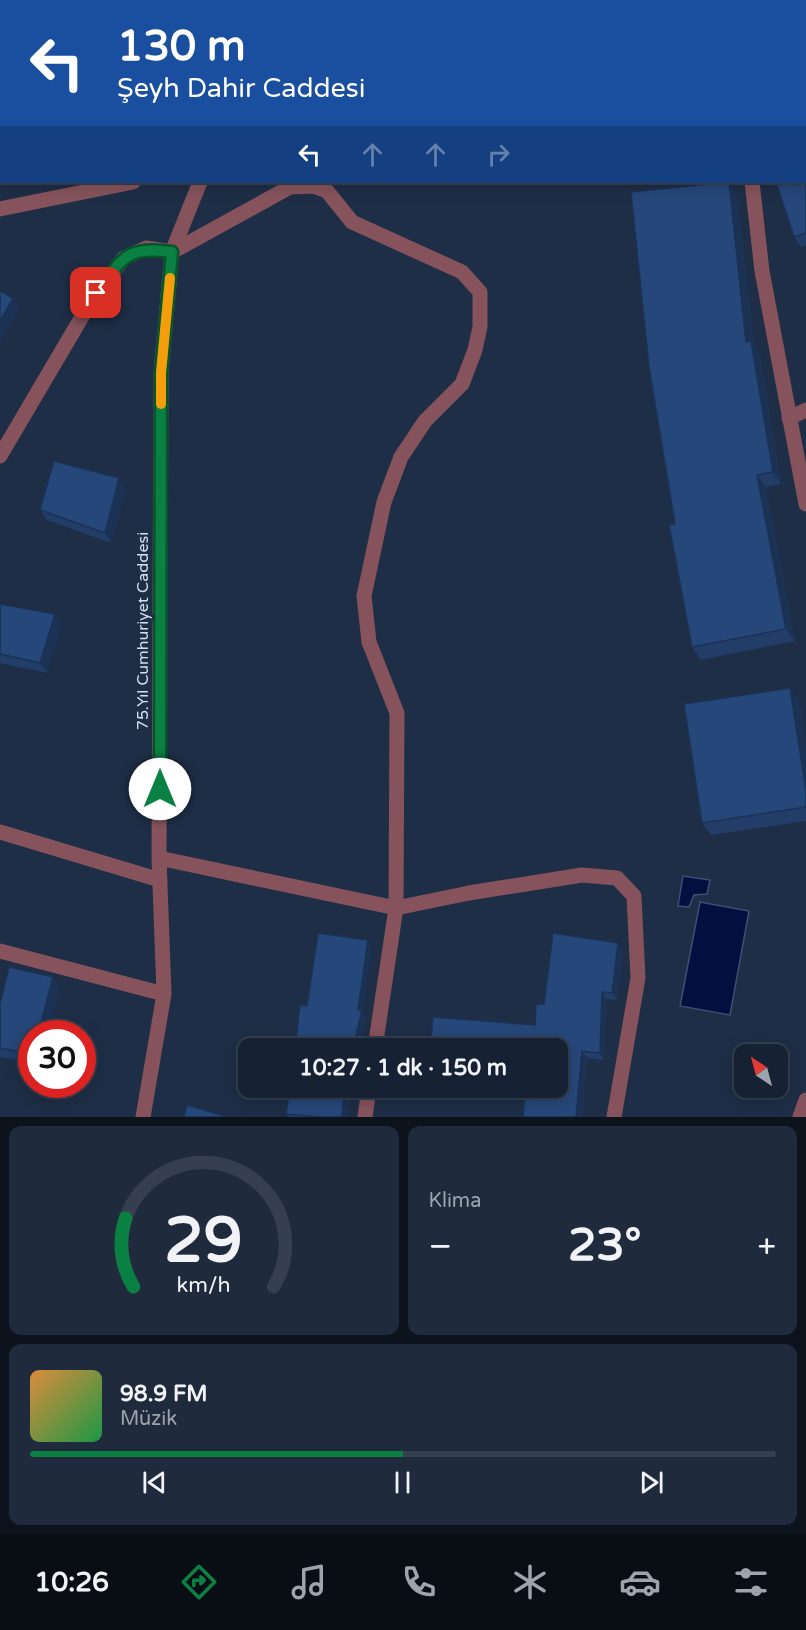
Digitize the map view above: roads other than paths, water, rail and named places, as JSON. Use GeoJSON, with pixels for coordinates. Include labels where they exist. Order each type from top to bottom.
{"type":"FeatureCollection","features":[{"type":"Feature","properties":{"kind":"street"},"geometry":{"type":"LineString","coordinates":[[3,210],[129,183]]}},
{"type":"Feature","properties":{"kind":"street","name":"75.Yıl Cumhuriyet Caddesi"},"geometry":{"type":"LineString","coordinates":[[143,1117],[164,994],[159,858],[161,373],[172,252],[200,183]]}},
{"type":"Feature","properties":{"kind":"street"},"geometry":{"type":"LineString","coordinates":[[752,183],[762,271],[806,504]]}},
{"type":"Feature","properties":{"kind":"street"},"geometry":{"type":"LineString","coordinates":[[0,456],[96,293],[123,258],[146,248],[172,252],[290,187],[313,186],[327,191],[352,222],[462,272],[480,292],[480,327],[475,350],[462,384],[425,422],[401,457],[384,502],[364,596],[369,642],[397,713],[396,908],[376,1038]]}},
{"type":"Feature","properties":{"kind":"street"},"geometry":{"type":"LineString","coordinates":[[789,418],[806,410]]}},
{"type":"Feature","properties":{"kind":"street"},"geometry":{"type":"LineString","coordinates":[[0,832],[160,880]]}},
{"type":"Feature","properties":{"kind":"street"},"geometry":{"type":"LineString","coordinates":[[159,858],[396,908],[469,893],[582,875],[617,878],[634,896],[638,978],[614,1117]]}},
{"type":"Feature","properties":{"kind":"street"},"geometry":{"type":"LineString","coordinates":[[0,951],[164,994]]}},
{"type":"Feature","properties":{"kind":"street"},"geometry":{"type":"LineString","coordinates":[[365,1117],[368,1098]]}},
{"type":"Feature","properties":{"kind":"street"},"geometry":{"type":"LineString","coordinates":[[800,1117],[806,1100]]}}]}
